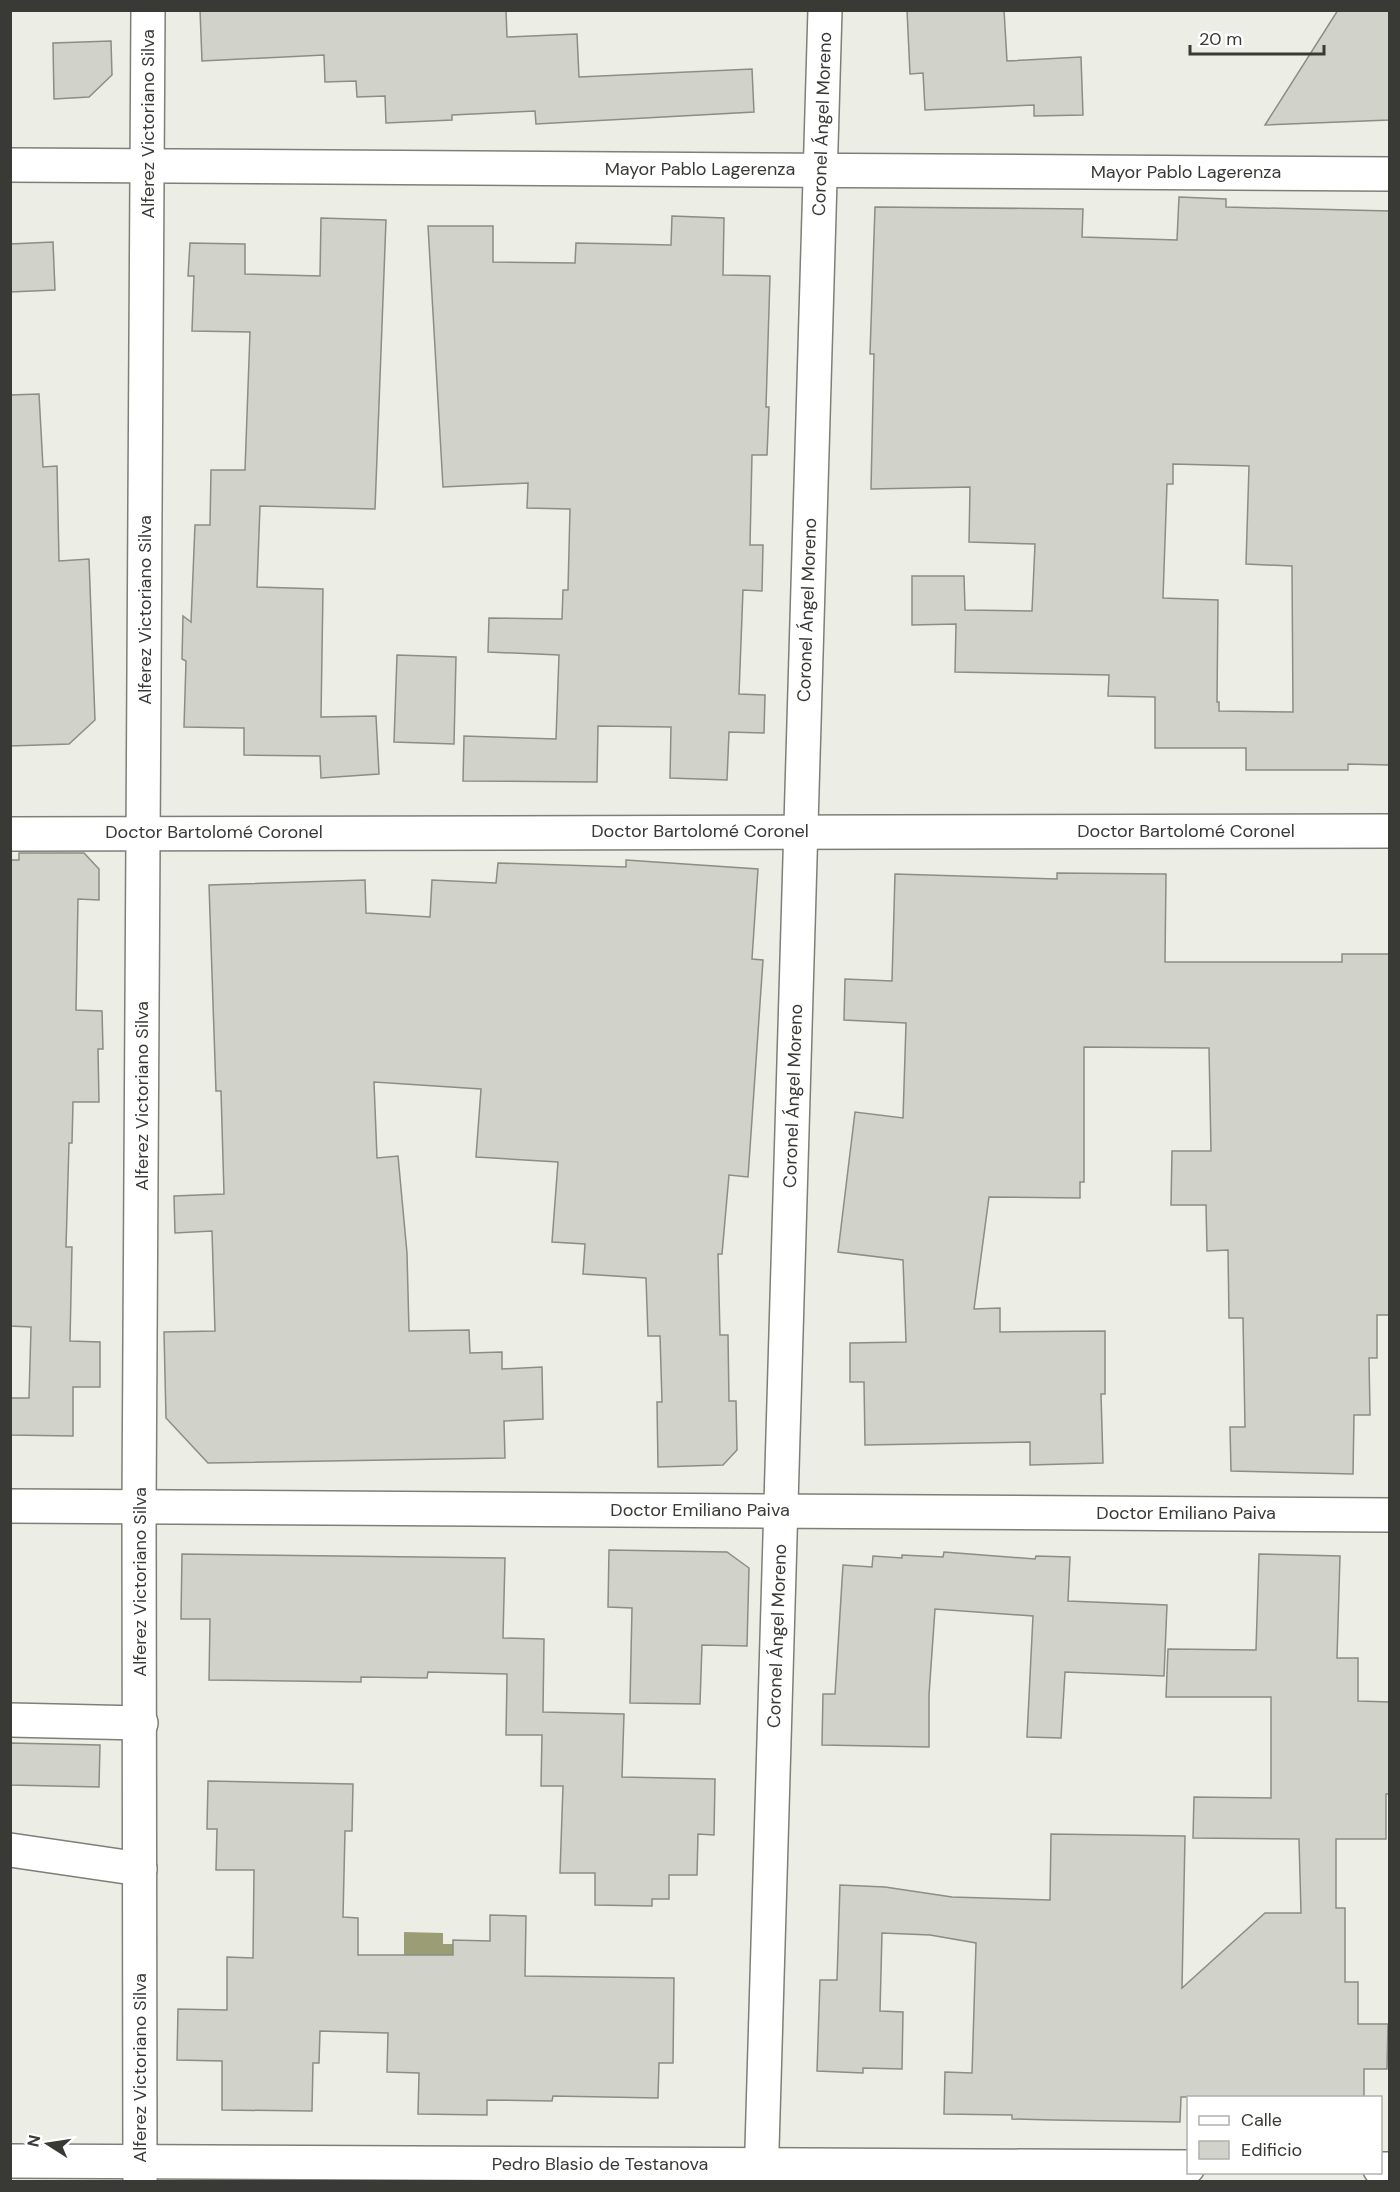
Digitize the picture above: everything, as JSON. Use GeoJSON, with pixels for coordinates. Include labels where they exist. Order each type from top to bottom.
{"type":"FeatureCollection","features":[{"type":"Feature","properties":{"kind":"street","name":"Alferez Victoriano Silva"},"geometry":{"type":"LineString","coordinates":[[140,2171],[139,1506],[148,10]]}},
{"type":"Feature","properties":{"kind":"street","name":"Coronel Ángel Moreno"},"geometry":{"type":"LineString","coordinates":[[761,2173],[825,10]]}},
{"type":"Feature","properties":{"kind":"street","name":"Mayor Pablo Lagerenza"},"geometry":{"type":"LineString","coordinates":[[10,165],[1389,174]]}},
{"type":"Feature","properties":{"kind":"street","name":"Doctor Bartolomé Coronel"},"geometry":{"type":"LineString","coordinates":[[10,834],[1389,831]]}},
{"type":"Feature","properties":{"kind":"street","name":"Doctor Emiliano Paiva"},"geometry":{"type":"LineString","coordinates":[[10,1506],[1389,1515]]}},
{"type":"Feature","properties":{"kind":"street"},"geometry":{"type":"LineString","coordinates":[[10,1720],[141,1723]]}},
{"type":"Feature","properties":{"kind":"street"},"geometry":{"type":"LineString","coordinates":[[10,1850],[140,1869]]}},
{"type":"Feature","properties":{"kind":"street","name":"Pedro Blasio de Testanova"},"geometry":{"type":"LineString","coordinates":[[10,2161],[140,2171],[761,2173],[1187,2168]]}},
{"type":"Feature","properties":{"kind":"shaded area"},"geometry":{"type":"Polygon","coordinates":[[[404,1932],[443,1933],[443,1944],[460,1944],[460,1969],[404,1988],[404,1932]]]}},
{"type":"Feature","properties":{"kind":"building"},"geometry":{"type":"Polygon","coordinates":[[[200,10],[506,10],[507,37],[577,34],[579,77],[752,69],[754,112],[536,124],[535,111],[452,115],[452,120],[386,123],[385,96],[357,97],[356,81],[325,82],[324,55],[202,61],[200,10]]]}},
{"type":"Feature","properties":{"kind":"building"},"geometry":{"type":"Polygon","coordinates":[[[907,10],[1004,10],[1007,61],[1081,57],[1083,115],[1034,116],[1034,105],[925,110],[923,73],[910,74],[907,10]]]}},
{"type":"Feature","properties":{"kind":"building"},"geometry":{"type":"Polygon","coordinates":[[[1338,10],[1389,10],[1389,120],[1265,125],[1338,10]]]}},
{"type":"Feature","properties":{"kind":"building"},"geometry":{"type":"Polygon","coordinates":[[[111,41],[112,75],[89,97],[54,99],[53,43],[111,41]]]}},
{"type":"Feature","properties":{"kind":"building"},"geometry":{"type":"Polygon","coordinates":[[[1179,197],[1226,199],[1226,207],[1389,211],[1389,765],[1348,764],[1348,770],[1246,770],[1246,748],[1155,748],[1155,697],[1108,696],[1109,675],[955,672],[956,624],[912,625],[912,576],[964,576],[965,610],[1032,611],[1035,544],[969,542],[970,487],[871,489],[874,354],[870,354],[875,207],[1083,209],[1082,237],[1177,240],[1179,197]],[[1173,464],[1173,484],[1167,484],[1163,598],[1218,600],[1217,702],[1219,702],[1219,711],[1293,712],[1292,566],[1246,564],[1249,466],[1173,464]]]}},
{"type":"Feature","properties":{"kind":"building"},"geometry":{"type":"Polygon","coordinates":[[[672,216],[724,218],[723,275],[770,276],[766,407],[769,407],[767,455],[752,455],[750,545],[763,545],[762,591],[743,590],[739,694],[765,695],[764,733],[729,732],[727,780],[670,778],[671,727],[598,726],[597,782],[463,781],[464,736],[556,739],[559,655],[488,652],[489,618],[562,619],[563,590],[568,590],[570,509],[527,508],[528,483],[443,487],[428,226],[493,226],[493,262],[575,263],[576,243],[671,245],[672,216]]]}},
{"type":"Feature","properties":{"kind":"building"},"geometry":{"type":"Polygon","coordinates":[[[321,218],[386,220],[375,509],[260,506],[257,587],[323,589],[321,717],[376,716],[379,774],[321,778],[320,756],[244,755],[244,728],[184,727],[186,661],[182,659],[183,616],[191,622],[195,525],[210,525],[211,470],[245,470],[250,332],[192,331],[194,276],[188,276],[190,243],[245,244],[245,274],[320,276],[321,218]]]}},
{"type":"Feature","properties":{"kind":"building"},"geometry":{"type":"Polygon","coordinates":[[[53,242],[55,290],[10,292],[10,244],[53,242]]]}},
{"type":"Feature","properties":{"kind":"building"},"geometry":{"type":"Polygon","coordinates":[[[39,394],[43,467],[57,466],[59,561],[89,559],[95,720],[69,744],[10,746],[10,395],[39,394]]]}},
{"type":"Feature","properties":{"kind":"building"},"geometry":{"type":"Polygon","coordinates":[[[397,655],[456,657],[454,744],[394,742],[397,655]]]}},
{"type":"Feature","properties":{"kind":"building"},"geometry":{"type":"Polygon","coordinates":[[[19,853],[84,853],[99,869],[99,900],[78,899],[76,1010],[102,1011],[103,1049],[98,1049],[99,1102],[73,1102],[72,1143],[69,1143],[66,1247],[72,1247],[70,1341],[100,1342],[100,1387],[73,1387],[73,1436],[10,1435],[10,1398],[29,1398],[31,1327],[10,1326],[10,860],[19,860],[19,853]]]}},
{"type":"Feature","properties":{"kind":"building"},"geometry":{"type":"Polygon","coordinates":[[[626,860],[758,869],[752,959],[763,960],[748,1177],[729,1175],[722,1254],[718,1254],[720,1335],[728,1335],[729,1401],[736,1401],[737,1450],[723,1465],[658,1467],[657,1402],[662,1402],[660,1336],[648,1336],[646,1278],[583,1274],[585,1244],[552,1242],[558,1162],[476,1157],[481,1089],[374,1082],[377,1158],[398,1156],[407,1253],[409,1331],[469,1330],[470,1353],[502,1352],[502,1369],[542,1367],[543,1419],[504,1421],[505,1458],[208,1463],[166,1418],[164,1332],[215,1331],[212,1231],[175,1233],[174,1196],[224,1194],[221,1091],[216,1091],[209,885],[365,880],[366,913],[430,917],[432,880],[496,883],[498,863],[626,867],[626,860]]]}},
{"type":"Feature","properties":{"kind":"building"},"geometry":{"type":"Polygon","coordinates":[[[1057,873],[1166,874],[1165,962],[1342,962],[1342,954],[1389,954],[1389,1315],[1377,1315],[1377,1358],[1369,1358],[1370,1415],[1354,1415],[1353,1474],[1231,1471],[1230,1427],[1245,1427],[1243,1318],[1229,1318],[1228,1250],[1207,1251],[1206,1205],[1171,1205],[1172,1151],[1211,1151],[1209,1048],[1084,1047],[1084,1182],[1080,1182],[1080,1198],[989,1197],[974,1309],[1000,1308],[1000,1332],[1105,1331],[1105,1394],[1101,1394],[1103,1463],[1030,1465],[1030,1442],[865,1445],[864,1382],[850,1382],[850,1343],[906,1342],[903,1260],[838,1252],[855,1112],[903,1118],[906,1023],[844,1020],[845,979],[892,981],[895,874],[1057,879],[1057,873]]]}},
{"type":"Feature","properties":{"kind":"building"},"geometry":{"type":"Polygon","coordinates":[[[609,1550],[727,1552],[749,1568],[747,1646],[702,1645],[700,1704],[630,1703],[632,1608],[608,1607],[609,1550]]]}},
{"type":"Feature","properties":{"kind":"building"},"geometry":{"type":"Polygon","coordinates":[[[944,1552],[1035,1559],[1036,1556],[1070,1557],[1068,1601],[1167,1605],[1164,1676],[1065,1672],[1061,1738],[1027,1737],[1033,1616],[935,1609],[929,1695],[929,1747],[822,1745],[823,1694],[835,1694],[843,1565],[872,1567],[873,1556],[943,1557],[944,1552]]]}},
{"type":"Feature","properties":{"kind":"building"},"geometry":{"type":"Polygon","coordinates":[[[182,1554],[505,1558],[503,1638],[544,1639],[543,1712],[624,1714],[622,1777],[715,1779],[714,1835],[698,1834],[697,1875],[669,1875],[669,1899],[652,1899],[652,1906],[595,1905],[595,1873],[560,1873],[563,1786],[541,1786],[542,1735],[506,1735],[507,1674],[428,1672],[427,1678],[361,1677],[361,1682],[209,1680],[210,1619],[181,1619],[182,1554]]]}},
{"type":"Feature","properties":{"kind":"building"},"geometry":{"type":"Polygon","coordinates":[[[1259,1554],[1340,1556],[1337,1658],[1358,1658],[1358,1701],[1389,1702],[1389,1794],[1386,1794],[1386,1839],[1336,1839],[1336,1908],[1345,1908],[1345,1982],[1358,1982],[1358,2024],[1388,2024],[1387,2069],[1364,2069],[1364,2096],[1187,2096],[1181,2097],[1180,2122],[1012,2119],[1012,2115],[944,2114],[945,2072],[972,2073],[976,1943],[930,1935],[882,1933],[880,2011],[903,2012],[902,2069],[863,2068],[863,2073],[817,2071],[820,1980],[837,1980],[840,1885],[885,1887],[952,1897],[1050,1900],[1051,1834],[1185,1836],[1182,1988],[1265,1913],[1301,1913],[1299,1839],[1193,1838],[1194,1797],[1271,1798],[1271,1697],[1166,1697],[1168,1649],[1256,1650],[1259,1554]]]}},
{"type":"Feature","properties":{"kind":"building"},"geometry":{"type":"Polygon","coordinates":[[[10,1743],[100,1745],[99,1787],[10,1785],[10,1743]]]}},
{"type":"Feature","properties":{"kind":"building"},"geometry":{"type":"Polygon","coordinates":[[[208,1781],[353,1784],[352,1831],[345,1831],[343,1917],[358,1918],[358,1955],[453,1955],[453,1940],[490,1941],[490,1915],[526,1916],[525,1976],[674,1978],[673,2063],[659,2063],[658,2098],[553,2096],[552,2101],[487,2100],[487,2115],[418,2114],[419,2073],[387,2072],[388,2033],[320,2031],[319,2063],[313,2063],[312,2111],[222,2110],[222,2061],[177,2060],[178,2009],[227,2010],[227,1957],[253,1958],[254,1870],[216,1870],[217,1829],[207,1829],[208,1781]]]}}]}
